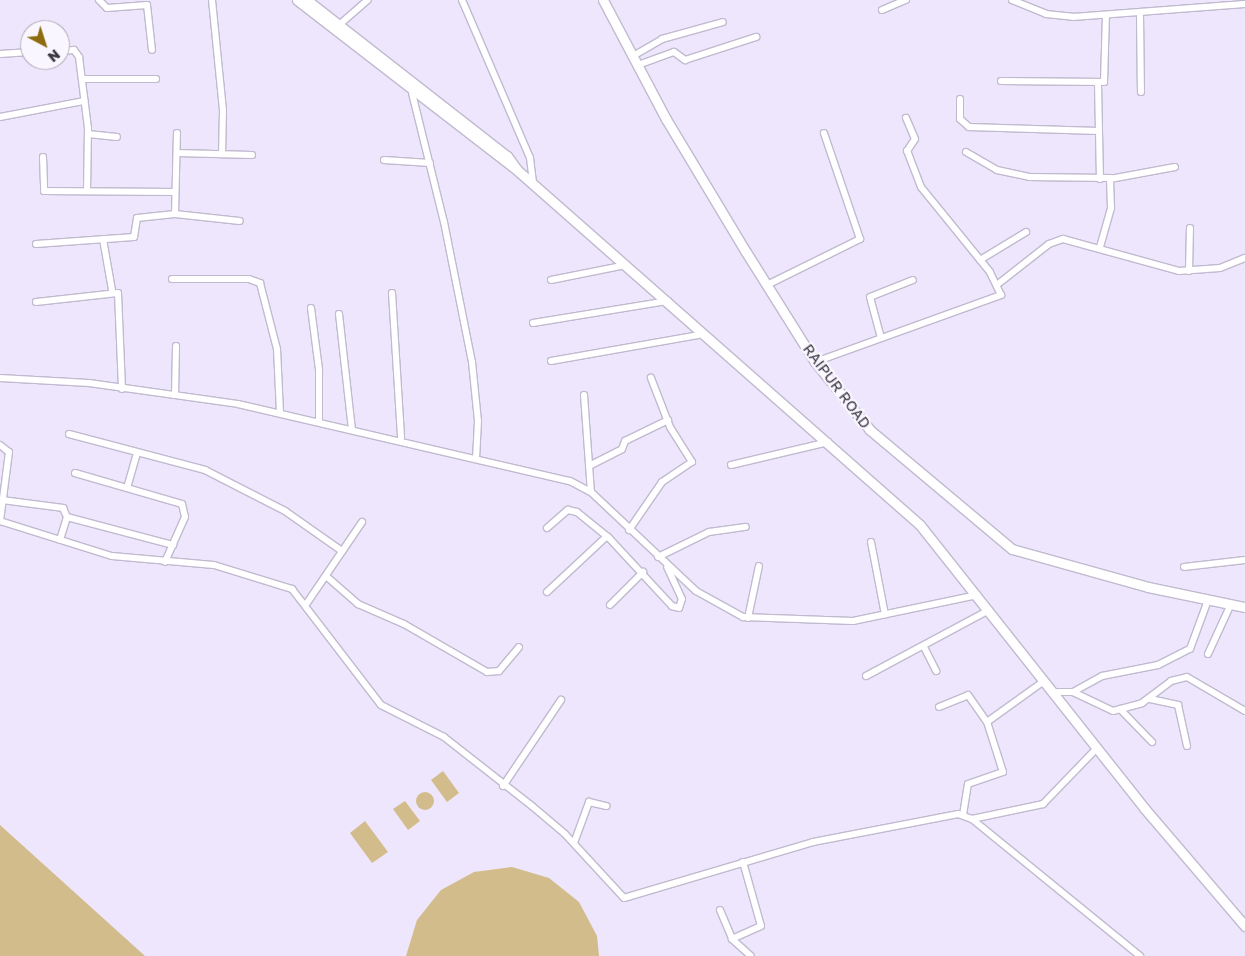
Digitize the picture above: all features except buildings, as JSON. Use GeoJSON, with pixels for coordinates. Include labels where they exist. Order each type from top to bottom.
{"type":"FeatureCollection","features":[{"type":"Feature","properties":{"kind":"street"},"geometry":{"type":"LineString","coordinates":[[99,0],[107,8],[146,5],[152,50]]}},
{"type":"Feature","properties":{"kind":"street"},"geometry":{"type":"LineString","coordinates":[[212,0],[223,110],[222,154]]}},
{"type":"Feature","properties":{"kind":"street"},"geometry":{"type":"LineString","coordinates":[[297,0],[412,93],[533,183],[920,525],[1097,748],[1245,926]]}},
{"type":"Feature","properties":{"kind":"street"},"geometry":{"type":"LineString","coordinates":[[307,0],[506,156],[517,170]]}},
{"type":"Feature","properties":{"kind":"street"},"geometry":{"type":"LineString","coordinates":[[339,26],[368,0]]}},
{"type":"Feature","properties":{"kind":"street"},"geometry":{"type":"LineString","coordinates":[[462,0],[530,158],[533,183]]}},
{"type":"Feature","properties":{"kind":"street","name":"RAIPUR ROAD"},"geometry":{"type":"LineString","coordinates":[[603,0],[638,65],[767,285],[815,362],[870,430],[1012,549],[1208,600],[1245,607]]}},
{"type":"Feature","properties":{"kind":"street"},"geometry":{"type":"LineString","coordinates":[[882,10],[906,0]]}},
{"type":"Feature","properties":{"kind":"street"},"geometry":{"type":"LineString","coordinates":[[1012,0],[1058,16],[1140,14],[1245,4]]}},
{"type":"Feature","properties":{"kind":"street"},"geometry":{"type":"LineString","coordinates":[[1140,14],[1141,92]]}},
{"type":"Feature","properties":{"kind":"street"},"geometry":{"type":"LineString","coordinates":[[1002,81],[1098,84],[1106,77],[1106,16]]}},
{"type":"Feature","properties":{"kind":"street"},"geometry":{"type":"LineString","coordinates":[[633,56],[662,39],[723,22]]}},
{"type":"Feature","properties":{"kind":"street"},"geometry":{"type":"LineString","coordinates":[[638,65],[672,52],[685,60],[756,37]]}},
{"type":"Feature","properties":{"kind":"street"},"geometry":{"type":"LineString","coordinates":[[70,52],[78,53],[82,79],[88,134],[87,190]]}},
{"type":"Feature","properties":{"kind":"street"},"geometry":{"type":"LineString","coordinates":[[0,54],[20,53]]}},
{"type":"Feature","properties":{"kind":"street"},"geometry":{"type":"LineString","coordinates":[[82,79],[156,80]]}},
{"type":"Feature","properties":{"kind":"street"},"geometry":{"type":"LineString","coordinates":[[1098,84],[1100,178]]}},
{"type":"Feature","properties":{"kind":"street"},"geometry":{"type":"LineString","coordinates":[[412,93],[430,163],[472,362],[478,421],[476,456]]}},
{"type":"Feature","properties":{"kind":"street"},"geometry":{"type":"LineString","coordinates":[[960,99],[960,119],[969,127],[1099,131]]}},
{"type":"Feature","properties":{"kind":"street"},"geometry":{"type":"LineString","coordinates":[[0,117],[84,101]]}},
{"type":"Feature","properties":{"kind":"street"},"geometry":{"type":"LineString","coordinates":[[815,362],[956,308],[997,299],[1002,293],[998,284],[980,260],[921,187],[907,151],[915,138],[906,118]]}},
{"type":"Feature","properties":{"kind":"street"},"geometry":{"type":"LineString","coordinates":[[175,214],[177,133]]}},
{"type":"Feature","properties":{"kind":"street"},"geometry":{"type":"LineString","coordinates":[[767,285],[860,239],[824,133]]}},
{"type":"Feature","properties":{"kind":"street"},"geometry":{"type":"LineString","coordinates":[[88,134],[117,137]]}},
{"type":"Feature","properties":{"kind":"street"},"geometry":{"type":"LineString","coordinates":[[177,152],[252,155]]}},
{"type":"Feature","properties":{"kind":"street"},"geometry":{"type":"LineString","coordinates":[[966,152],[1009,174],[1049,180],[1111,178],[1175,168]]}},
{"type":"Feature","properties":{"kind":"street"},"geometry":{"type":"LineString","coordinates":[[43,157],[44,191],[175,192]]}},
{"type":"Feature","properties":{"kind":"street"},"geometry":{"type":"LineString","coordinates":[[384,160],[430,163]]}},
{"type":"Feature","properties":{"kind":"street"},"geometry":{"type":"LineString","coordinates":[[1100,247],[1111,208],[1111,178]]}},
{"type":"Feature","properties":{"kind":"street"},"geometry":{"type":"LineString","coordinates":[[36,244],[134,237],[137,218],[175,214],[240,221]]}},
{"type":"Feature","properties":{"kind":"street"},"geometry":{"type":"LineString","coordinates":[[1188,271],[1190,228]]}},
{"type":"Feature","properties":{"kind":"street"},"geometry":{"type":"LineString","coordinates":[[980,260],[1026,232]]}},
{"type":"Feature","properties":{"kind":"street"},"geometry":{"type":"LineString","coordinates":[[103,239],[112,290],[120,299],[122,389]]}},
{"type":"Feature","properties":{"kind":"street"},"geometry":{"type":"LineString","coordinates":[[998,284],[1055,241],[1074,239],[1188,271],[1220,268],[1245,258]]}},
{"type":"Feature","properties":{"kind":"street"},"geometry":{"type":"LineString","coordinates":[[551,280],[626,265]]}},
{"type":"Feature","properties":{"kind":"street"},"geometry":{"type":"LineString","coordinates":[[172,279],[249,279],[260,283],[277,350],[280,412]]}},
{"type":"Feature","properties":{"kind":"street"},"geometry":{"type":"LineString","coordinates":[[881,338],[870,297],[913,280]]}},
{"type":"Feature","properties":{"kind":"street"},"geometry":{"type":"LineString","coordinates":[[36,302],[112,290]]}},
{"type":"Feature","properties":{"kind":"street"},"geometry":{"type":"LineString","coordinates":[[392,293],[401,438]]}},
{"type":"Feature","properties":{"kind":"street"},"geometry":{"type":"LineString","coordinates":[[533,323],[668,301]]}},
{"type":"Feature","properties":{"kind":"street"},"geometry":{"type":"LineString","coordinates":[[311,308],[319,370],[319,421]]}},
{"type":"Feature","properties":{"kind":"street"},"geometry":{"type":"LineString","coordinates":[[339,314],[352,429]]}},
{"type":"Feature","properties":{"kind":"street"},"geometry":{"type":"LineString","coordinates":[[551,361],[706,334]]}},
{"type":"Feature","properties":{"kind":"street"},"geometry":{"type":"LineString","coordinates":[[175,395],[176,346]]}},
{"type":"Feature","properties":{"kind":"street"},"geometry":{"type":"LineString","coordinates":[[0,378],[175,395],[280,412],[401,438],[570,481],[591,492],[658,557],[718,607],[748,618],[834,623],[885,615],[977,595]]}},
{"type":"Feature","properties":{"kind":"street"},"geometry":{"type":"LineString","coordinates":[[629,530],[662,482],[691,464],[668,420],[651,378]]}},
{"type":"Feature","properties":{"kind":"street"},"geometry":{"type":"LineString","coordinates":[[584,395],[591,492]]}},
{"type":"Feature","properties":{"kind":"street"},"geometry":{"type":"LineString","coordinates":[[589,466],[622,449],[626,441],[668,420]]}},
{"type":"Feature","properties":{"kind":"street"},"geometry":{"type":"LineString","coordinates":[[68,434],[137,452],[183,461],[213,474],[285,511],[342,551]]}},
{"type":"Feature","properties":{"kind":"street"},"geometry":{"type":"LineString","coordinates":[[731,465],[828,442]]}},
{"type":"Feature","properties":{"kind":"street"},"geometry":{"type":"LineString","coordinates":[[0,445],[9,452],[0,521],[112,556],[214,565],[284,585],[307,603],[381,704],[444,737],[574,843],[617,893],[628,898],[813,842],[962,815],[972,819],[1140,956]]}},
{"type":"Feature","properties":{"kind":"street"},"geometry":{"type":"LineString","coordinates":[[127,488],[137,452]]}},
{"type":"Feature","properties":{"kind":"street"},"geometry":{"type":"LineString","coordinates":[[75,474],[182,504],[185,518],[165,562]]}},
{"type":"Feature","properties":{"kind":"street"},"geometry":{"type":"LineString","coordinates":[[2,500],[61,507],[67,517],[173,545]]}},
{"type":"Feature","properties":{"kind":"street"},"geometry":{"type":"LineString","coordinates":[[548,528],[570,510],[607,536],[643,572],[672,606],[679,608],[682,599],[666,564]]}},
{"type":"Feature","properties":{"kind":"street"},"geometry":{"type":"LineString","coordinates":[[60,540],[67,517]]}},
{"type":"Feature","properties":{"kind":"street"},"geometry":{"type":"LineString","coordinates":[[307,603],[362,522]]}},
{"type":"Feature","properties":{"kind":"street"},"geometry":{"type":"LineString","coordinates":[[658,557],[709,532],[746,527]]}},
{"type":"Feature","properties":{"kind":"street"},"geometry":{"type":"LineString","coordinates":[[547,592],[607,536]]}},
{"type":"Feature","properties":{"kind":"street"},"geometry":{"type":"LineString","coordinates":[[871,542],[885,615]]}},
{"type":"Feature","properties":{"kind":"street"},"geometry":{"type":"LineString","coordinates":[[1184,567],[1245,560]]}},
{"type":"Feature","properties":{"kind":"street"},"geometry":{"type":"LineString","coordinates":[[748,618],[759,566]]}},
{"type":"Feature","properties":{"kind":"street"},"geometry":{"type":"LineString","coordinates":[[610,605],[643,572]]}},
{"type":"Feature","properties":{"kind":"street"},"geometry":{"type":"LineString","coordinates":[[326,576],[358,604],[412,628],[487,672],[499,671],[519,647]]}},
{"type":"Feature","properties":{"kind":"street"},"geometry":{"type":"LineString","coordinates":[[1052,692],[1073,692],[1102,676],[1158,665],[1190,649],[1208,600]]}},
{"type":"Feature","properties":{"kind":"street"},"geometry":{"type":"LineString","coordinates":[[1208,654],[1231,604]]}},
{"type":"Feature","properties":{"kind":"street"},"geometry":{"type":"LineString","coordinates":[[866,676],[924,647],[989,610]]}},
{"type":"Feature","properties":{"kind":"street"},"geometry":{"type":"LineString","coordinates":[[924,647],[936,671]]}},
{"type":"Feature","properties":{"kind":"street"},"geometry":{"type":"LineString","coordinates":[[1073,692],[1105,710],[1120,709],[1150,699],[1171,681],[1187,677],[1245,711]]}},
{"type":"Feature","properties":{"kind":"street"},"geometry":{"type":"LineString","coordinates":[[987,722],[1044,681]]}},
{"type":"Feature","properties":{"kind":"street"},"geometry":{"type":"LineString","coordinates":[[938,707],[968,695],[987,722],[1003,772],[968,784],[962,815]]}},
{"type":"Feature","properties":{"kind":"street"},"geometry":{"type":"LineString","coordinates":[[1150,699],[1178,705],[1187,746]]}},
{"type":"Feature","properties":{"kind":"street"},"geometry":{"type":"LineString","coordinates":[[503,786],[561,700]]}},
{"type":"Feature","properties":{"kind":"street"},"geometry":{"type":"LineString","coordinates":[[1120,709],[1152,742]]}},
{"type":"Feature","properties":{"kind":"street"},"geometry":{"type":"LineString","coordinates":[[972,819],[1043,804],[1097,748]]}},
{"type":"Feature","properties":{"kind":"street"},"geometry":{"type":"LineString","coordinates":[[574,843],[589,802],[608,806]]}},
{"type":"Feature","properties":{"kind":"street"},"geometry":{"type":"LineString","coordinates":[[732,938],[761,926],[743,862]]}},
{"type":"Feature","properties":{"kind":"street"},"geometry":{"type":"LineString","coordinates":[[720,910],[732,938],[751,956]]}},
{"type":"Feature","properties":{"kind":"shaded area"},"geometry":{"type":"Polygon","coordinates":[[[443,771],[459,793],[447,802],[431,780],[443,771]]]}},
{"type":"Feature","properties":{"kind":"shaded area"},"geometry":{"type":"Polygon","coordinates":[[[425,792],[431,795],[434,801],[431,807],[425,810],[419,807],[416,801],[419,795],[425,792]]]}},
{"type":"Feature","properties":{"kind":"shaded area"},"geometry":{"type":"Polygon","coordinates":[[[405,801],[420,821],[408,830],[393,809],[405,801]]]}},
{"type":"Feature","properties":{"kind":"shaded area"},"geometry":{"type":"Polygon","coordinates":[[[365,821],[388,852],[372,863],[350,833],[365,821]]]}},
{"type":"Feature","properties":{"kind":"shaded area"},"geometry":{"type":"Polygon","coordinates":[[[0,825],[145,956],[0,956],[0,825]]]}},
{"type":"Feature","properties":{"kind":"shaded area"},"geometry":{"type":"Polygon","coordinates":[[[512,867],[549,878],[579,902],[597,936],[599,956],[406,956],[417,920],[441,890],[474,872],[512,867]]]}}]}
